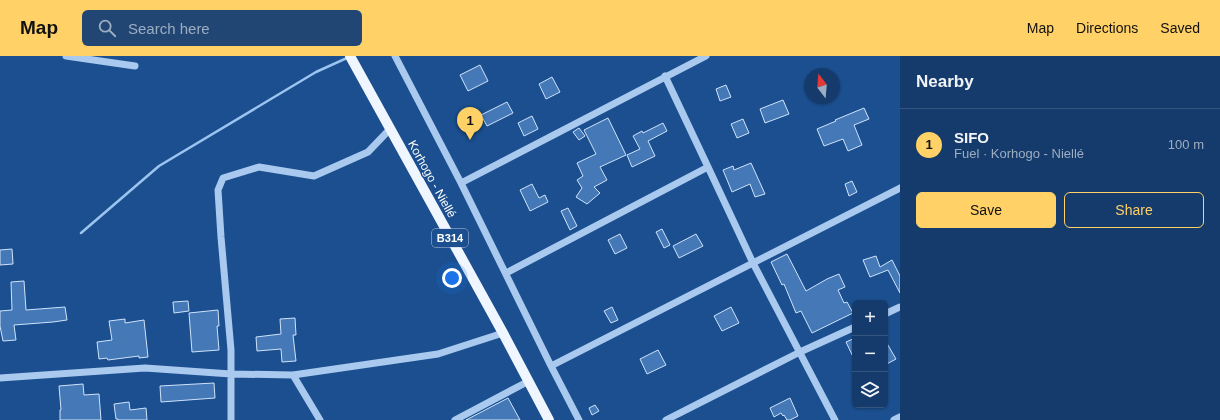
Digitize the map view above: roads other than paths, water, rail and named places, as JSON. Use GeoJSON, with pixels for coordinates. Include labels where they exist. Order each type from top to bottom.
{"type":"FeatureCollection","features":[{"type":"Feature","properties":{"kind":"main road","name":"Korhogo - Niellé"},"geometry":{"type":"LineString","coordinates":[[350,56],[549,420]]}},
{"type":"Feature","properties":{"kind":"street"},"geometry":{"type":"LineString","coordinates":[[66,56],[136,66]]}},
{"type":"Feature","properties":{"kind":"street"},"geometry":{"type":"LineString","coordinates":[[395,56],[461,183],[579,420]]}},
{"type":"Feature","properties":{"kind":"street"},"geometry":{"type":"LineString","coordinates":[[461,183],[706,56]]}},
{"type":"Feature","properties":{"kind":"street"},"geometry":{"type":"LineString","coordinates":[[665,76],[752,263],[835,420]]}},
{"type":"Feature","properties":{"kind":"street"},"geometry":{"type":"LineString","coordinates":[[231,420],[231,350],[218,190],[224,178],[259,167],[314,176],[368,152],[390,129]]}},
{"type":"Feature","properties":{"kind":"street"},"geometry":{"type":"LineString","coordinates":[[506,274],[708,167]]}},
{"type":"Feature","properties":{"kind":"street"},"geometry":{"type":"LineString","coordinates":[[551,366],[900,188]]}},
{"type":"Feature","properties":{"kind":"street"},"geometry":{"type":"LineString","coordinates":[[888,313],[900,307]]}},
{"type":"Feature","properties":{"kind":"street"},"geometry":{"type":"LineString","coordinates":[[666,420],[800,352],[852,328]]}},
{"type":"Feature","properties":{"kind":"street"},"geometry":{"type":"LineString","coordinates":[[0,378],[145,368],[231,374],[292,375],[438,354],[503,334]]}},
{"type":"Feature","properties":{"kind":"street"},"geometry":{"type":"LineString","coordinates":[[292,375],[320,420]]}},
{"type":"Feature","properties":{"kind":"street"},"geometry":{"type":"LineString","coordinates":[[455,420],[529,381]]}},
{"type":"Feature","properties":{"kind":"street"},"geometry":{"type":"LineString","coordinates":[[894,420],[900,417]]}},
{"type":"Feature","properties":{"kind":"waterway"},"geometry":{"type":"LineString","coordinates":[[81,233],[159,166],[316,72],[349,57]]}},
{"type":"Feature","properties":{"kind":"place","name":"SIFO"},"geometry":{"type":"Point","coordinates":[470,140]}}]}
